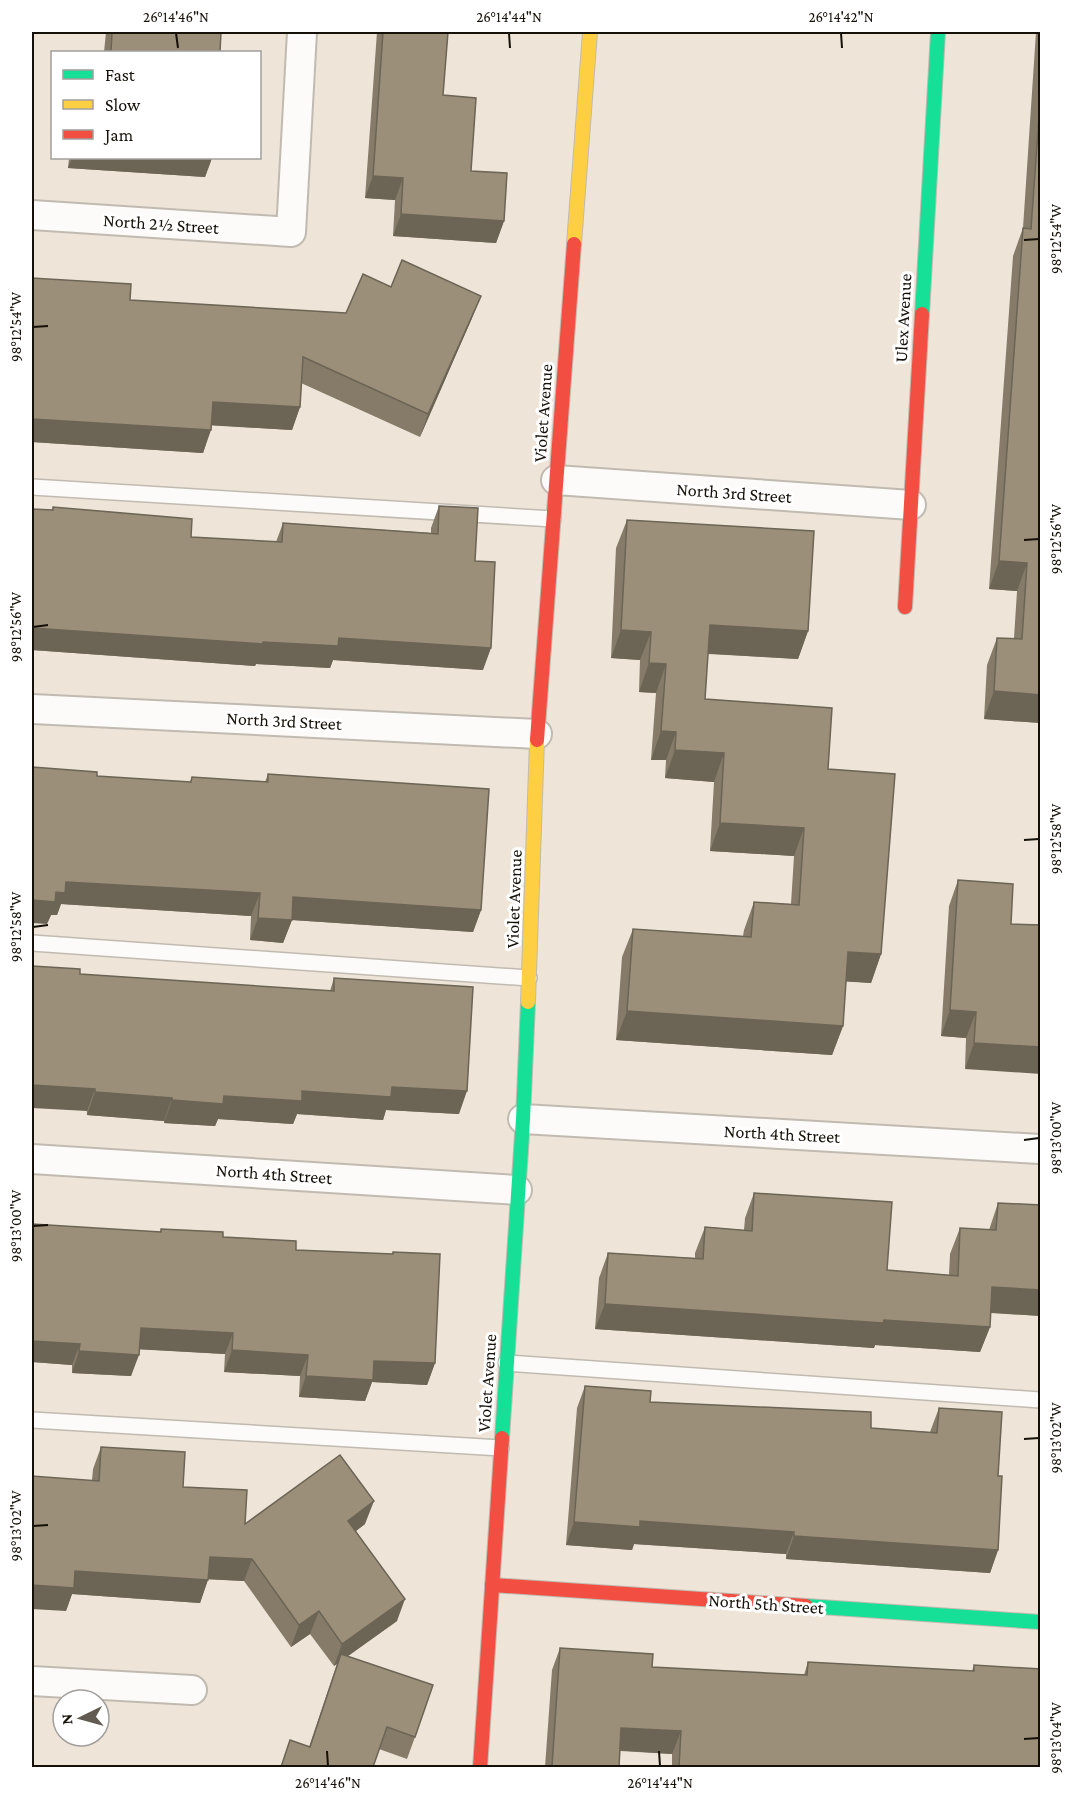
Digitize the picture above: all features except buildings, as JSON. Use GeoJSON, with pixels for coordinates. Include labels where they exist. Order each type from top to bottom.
{"type":"FeatureCollection","features":[{"type":"Feature","properties":{"kind":"street","name":"North 2½ Street"},"geometry":{"type":"LineString","coordinates":[[32,215],[291,232],[302,32]]}},
{"type":"Feature","properties":{"kind":"street","name":"Violet Avenue"},"geometry":{"type":"LineString","coordinates":[[480,1767],[523,1119],[530,978],[537,734],[590,32]]}},
{"type":"Feature","properties":{"kind":"street"},"geometry":{"type":"LineString","coordinates":[[918,32],[938,32]]}},
{"type":"Feature","properties":{"kind":"street","name":"Ulex Avenue"},"geometry":{"type":"LineString","coordinates":[[905,607],[938,32]]}},
{"type":"Feature","properties":{"kind":"street","name":"North 3rd Street"},"geometry":{"type":"LineString","coordinates":[[556,480],[910,506]]}},
{"type":"Feature","properties":{"kind":"street","name":"North 3rd Street"},"geometry":{"type":"LineString","coordinates":[[32,709],[537,734]]}},
{"type":"Feature","properties":{"kind":"street","name":"North 4th Street"},"geometry":{"type":"LineString","coordinates":[[523,1119],[1041,1149]]}},
{"type":"Feature","properties":{"kind":"street","name":"North 4th Street"},"geometry":{"type":"LineString","coordinates":[[32,1159],[517,1190]]}},
{"type":"Feature","properties":{"kind":"street","name":"North 5th Street"},"geometry":{"type":"LineString","coordinates":[[492,1585],[1041,1622]]}},
{"type":"Feature","properties":{"kind":"street"},"geometry":{"type":"LineString","coordinates":[[32,1681],[192,1690]]}},
{"type":"Feature","properties":{"kind":"lane"},"geometry":{"type":"LineString","coordinates":[[32,488],[553,519]]}},
{"type":"Feature","properties":{"kind":"lane"},"geometry":{"type":"LineString","coordinates":[[32,943],[530,978]]}},
{"type":"Feature","properties":{"kind":"lane"},"geometry":{"type":"LineString","coordinates":[[506,1363],[1041,1400]]}},
{"type":"Feature","properties":{"kind":"lane"},"geometry":{"type":"LineString","coordinates":[[32,1420],[501,1448]]}},
{"type":"Feature","properties":{"kind":"traffic: fast"},"geometry":{"type":"LineString","coordinates":[[922,314],[938,32]]}},
{"type":"Feature","properties":{"kind":"traffic: fast"},"geometry":{"type":"LineString","coordinates":[[502,1438],[523,1119],[528,1002]]}},
{"type":"Feature","properties":{"kind":"traffic: fast"},"geometry":{"type":"LineString","coordinates":[[806,1606],[1040,1622]]}},
{"type":"Feature","properties":{"kind":"traffic: slow"},"geometry":{"type":"LineString","coordinates":[[574,244],[590,32]]}},
{"type":"Feature","properties":{"kind":"traffic: slow"},"geometry":{"type":"LineString","coordinates":[[528,1002],[537,740]]}},
{"type":"Feature","properties":{"kind":"traffic: jam"},"geometry":{"type":"LineString","coordinates":[[537,740],[574,244]]}},
{"type":"Feature","properties":{"kind":"traffic: jam"},"geometry":{"type":"LineString","coordinates":[[905,607],[922,314]]}},
{"type":"Feature","properties":{"kind":"traffic: jam"},"geometry":{"type":"LineString","coordinates":[[480,1768],[502,1438]]}},
{"type":"Feature","properties":{"kind":"traffic: jam"},"geometry":{"type":"LineString","coordinates":[[492,1585],[806,1606]]}}]}
